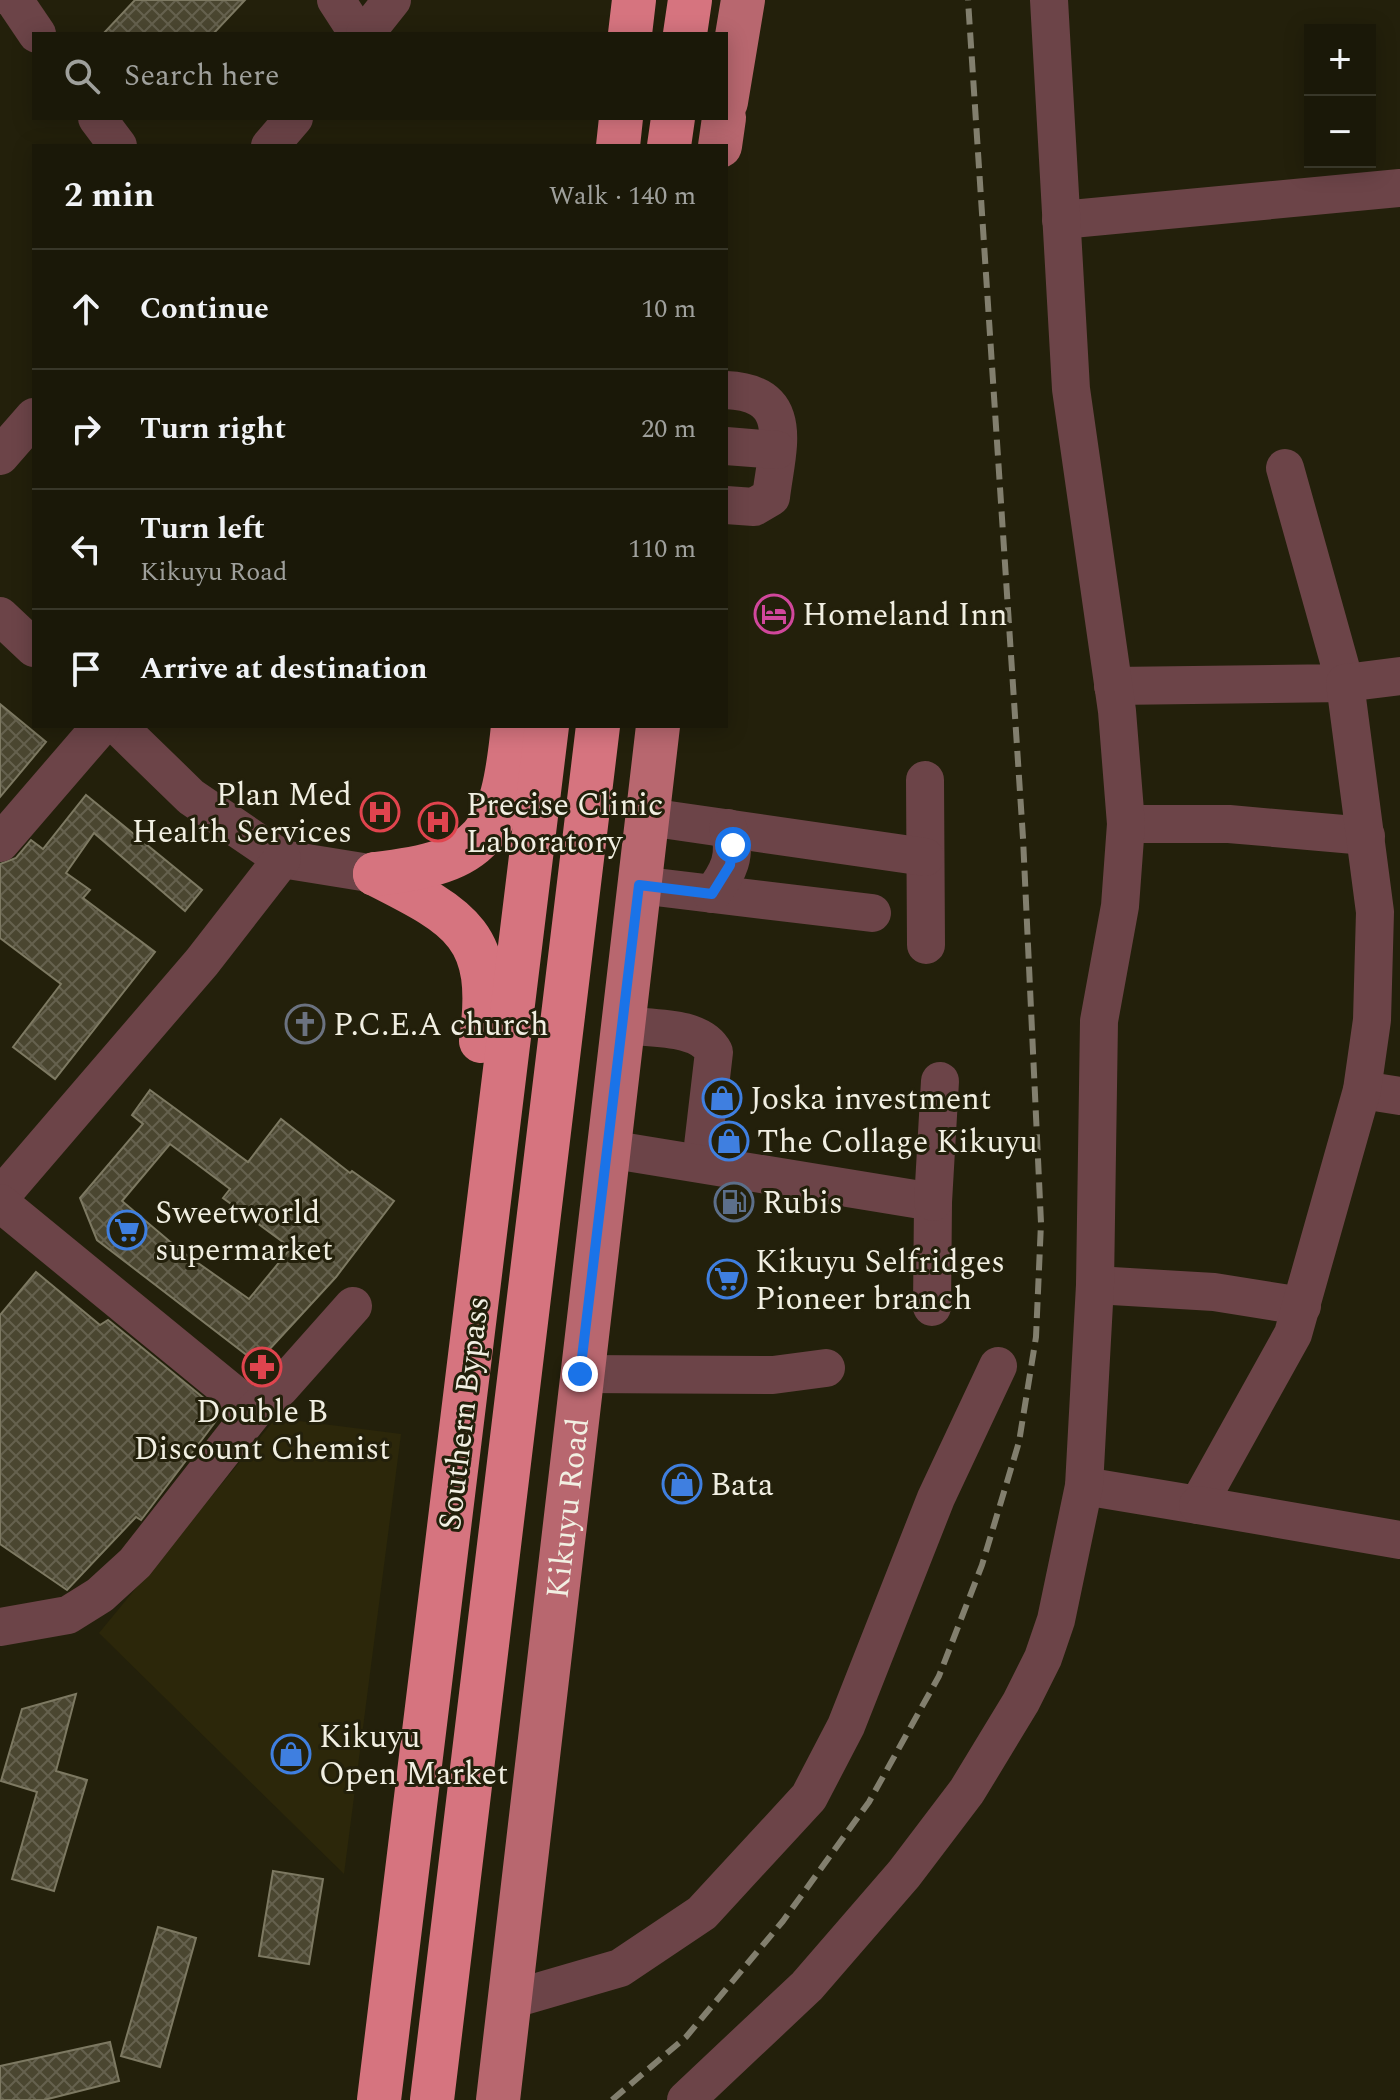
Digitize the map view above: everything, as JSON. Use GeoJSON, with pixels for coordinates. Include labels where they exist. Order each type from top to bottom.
{"type":"FeatureCollection","features":[{"type":"Feature","properties":{"kind":"highway"},"geometry":{"type":"LineString","coordinates":[[630,32],[634,0]]}},
{"type":"Feature","properties":{"kind":"highway"},"geometry":{"type":"LineString","coordinates":[[685,32],[690,0]]}},
{"type":"Feature","properties":{"kind":"highway"},"geometry":{"type":"LineString","coordinates":[[618,144],[621,120]]}},
{"type":"Feature","properties":{"kind":"highway"},"geometry":{"type":"LineString","coordinates":[[669,144],[673,120]]}},
{"type":"Feature","properties":{"kind":"highway"},"geometry":{"type":"LineString","coordinates":[[375,874],[443,863],[477,844],[489,827],[506,784],[513,728]]}},
{"type":"Feature","properties":{"kind":"highway","name":"Southern Bypass"},"geometry":{"type":"LineString","coordinates":[[379,2100],[547,728]]}},
{"type":"Feature","properties":{"kind":"highway","name":"Southern Bypass"},"geometry":{"type":"LineString","coordinates":[[432,2100],[598,728]]}},
{"type":"Feature","properties":{"kind":"highway"},"geometry":{"type":"LineString","coordinates":[[375,874],[442,909],[463,927],[480,954],[485,1013],[453,1241],[454,1277],[474,1321]]}},
{"type":"Feature","properties":{"kind":"main road"},"geometry":{"type":"LineString","coordinates":[[728,90],[743,0]]}},
{"type":"Feature","properties":{"kind":"main road"},"geometry":{"type":"LineString","coordinates":[[720,144],[724,120]]}},
{"type":"Feature","properties":{"kind":"main road","name":"Kikuyu Road"},"geometry":{"type":"LineString","coordinates":[[498,2100],[580,1374],[658,728]]}},
{"type":"Feature","properties":{"kind":"street"},"geometry":{"type":"LineString","coordinates":[[14,0],[36,32]]}},
{"type":"Feature","properties":{"kind":"street"},"geometry":{"type":"LineString","coordinates":[[336,0],[357,32]]}},
{"type":"Feature","properties":{"kind":"street"},"geometry":{"type":"LineString","coordinates":[[367,32],[392,0]]}},
{"type":"Feature","properties":{"kind":"street"},"geometry":{"type":"LineString","coordinates":[[686,2100],[807,1986],[904,1874],[967,1791],[1021,1702],[1043,1658],[1056,1620],[1084,1486],[1095,1285],[1099,1021],[1120,906],[1126,824],[1113,686],[1090,515],[1076,443],[1049,0]]}},
{"type":"Feature","properties":{"kind":"street"},"geometry":{"type":"LineString","coordinates":[[98,120],[116,144]]}},
{"type":"Feature","properties":{"kind":"street"},"geometry":{"type":"LineString","coordinates":[[272,144],[292,120]]}},
{"type":"Feature","properties":{"kind":"street"},"geometry":{"type":"LineString","coordinates":[[1061,220],[1400,188]]}},
{"type":"Feature","properties":{"kind":"street"},"geometry":{"type":"LineString","coordinates":[[728,390],[749,392],[774,409],[779,427],[771,497],[754,507],[728,505]]}},
{"type":"Feature","properties":{"kind":"street"},"geometry":{"type":"LineString","coordinates":[[728,446],[777,450]]}},
{"type":"Feature","properties":{"kind":"street"},"geometry":{"type":"LineString","coordinates":[[1198,1505],[1293,1334],[1362,1090],[1372,1020],[1375,912],[1345,683],[1285,468]]}},
{"type":"Feature","properties":{"kind":"street"},"geometry":{"type":"LineString","coordinates":[[0,616],[32,646]]}},
{"type":"Feature","properties":{"kind":"street"},"geometry":{"type":"LineString","coordinates":[[1113,686],[1345,683],[1400,676]]}},
{"type":"Feature","properties":{"kind":"street"},"geometry":{"type":"LineString","coordinates":[[0,843],[99,728]]}},
{"type":"Feature","properties":{"kind":"street"},"geometry":{"type":"LineString","coordinates":[[120,728],[191,797],[282,859],[375,874]]}},
{"type":"Feature","properties":{"kind":"street"},"geometry":{"type":"LineString","coordinates":[[925,780],[926,945]]}},
{"type":"Feature","properties":{"kind":"street"},"geometry":{"type":"LineString","coordinates":[[648,817],[925,857]]}},
{"type":"Feature","properties":{"kind":"street"},"geometry":{"type":"LineString","coordinates":[[1126,824],[1229,824],[1366,836]]}},
{"type":"Feature","properties":{"kind":"street"},"geometry":{"type":"LineString","coordinates":[[712,894],[730,865],[733,845],[728,828]]}},
{"type":"Feature","properties":{"kind":"street"},"geometry":{"type":"LineString","coordinates":[[254,1411],[0,1200],[202,962],[282,859]]}},
{"type":"Feature","properties":{"kind":"street"},"geometry":{"type":"LineString","coordinates":[[639,885],[872,913]]}},
{"type":"Feature","properties":{"kind":"street"},"geometry":{"type":"LineString","coordinates":[[622,1025],[697,1035],[708,1041],[714,1052],[701,1163]]}},
{"type":"Feature","properties":{"kind":"street"},"geometry":{"type":"LineString","coordinates":[[932,1307],[933,1202],[940,1081]]}},
{"type":"Feature","properties":{"kind":"street"},"geometry":{"type":"LineString","coordinates":[[1362,1090],[1400,1096]]}},
{"type":"Feature","properties":{"kind":"street"},"geometry":{"type":"LineString","coordinates":[[608,1149],[933,1202]]}},
{"type":"Feature","properties":{"kind":"street"},"geometry":{"type":"LineString","coordinates":[[1095,1285],[1214,1292],[1302,1306]]}},
{"type":"Feature","properties":{"kind":"street"},"geometry":{"type":"LineString","coordinates":[[0,1627],[68,1615],[100,1595],[135,1563],[254,1411],[281,1387],[353,1306]]}},
{"type":"Feature","properties":{"kind":"street"},"geometry":{"type":"LineString","coordinates":[[510,2000],[620,1968],[702,1913],[809,1797],[846,1726],[936,1498],[998,1366]]}},
{"type":"Feature","properties":{"kind":"street"},"geometry":{"type":"LineString","coordinates":[[580,1374],[773,1375],[826,1368]]}},
{"type":"Feature","properties":{"kind":"street"},"geometry":{"type":"LineString","coordinates":[[1084,1486],[1400,1540]]}},
{"type":"Feature","properties":{"kind":"shaded area","name":"Kikuyu Open Market"},"geometry":{"type":"Polygon","coordinates":[[[276,1418],[401,1434],[344,1874],[99,1633],[276,1418]]]}},
{"type":"Feature","properties":{"kind":"building"},"geometry":{"type":"Polygon","coordinates":[[[135,0],[245,0],[215,32],[105,32],[135,0]]]}},
{"type":"Feature","properties":{"kind":"building"},"geometry":{"type":"Polygon","coordinates":[[[0,704],[46,742],[0,797],[0,704]]]}},
{"type":"Feature","properties":{"kind":"building"},"geometry":{"type":"Polygon","coordinates":[[[86,795],[202,890],[185,911],[94,833],[66,873],[90,890],[83,898],[155,952],[55,1079],[13,1047],[61,984],[0,938],[0,864],[16,858],[31,840],[43,849],[86,795]]]}},
{"type":"Feature","properties":{"kind":"building"},"geometry":{"type":"Polygon","coordinates":[[[150,1090],[248,1162],[281,1119],[350,1173],[352,1171],[394,1201],[336,1277],[257,1363],[97,1240],[80,1198],[143,1124],[132,1115],[150,1090]],[[170,1144],[122,1201],[181,1251],[249,1299],[291,1248],[223,1198],[230,1189],[170,1144]]]}},
{"type":"Feature","properties":{"kind":"building"},"geometry":{"type":"Polygon","coordinates":[[[36,1272],[100,1325],[108,1320],[222,1413],[141,1520],[136,1517],[67,1590],[0,1544],[0,1315],[36,1272]]]}},
{"type":"Feature","properties":{"kind":"building"},"geometry":{"type":"Polygon","coordinates":[[[76,1694],[56,1771],[87,1780],[54,1891],[12,1879],[37,1792],[1,1781],[22,1709],[76,1694]]]}},
{"type":"Feature","properties":{"kind":"building"},"geometry":{"type":"Polygon","coordinates":[[[273,1871],[323,1879],[309,1964],[259,1956],[273,1871]]]}},
{"type":"Feature","properties":{"kind":"building"},"geometry":{"type":"Polygon","coordinates":[[[158,1927],[196,1938],[160,2067],[121,2056],[158,1927]]]}},
{"type":"Feature","properties":{"kind":"building"},"geometry":{"type":"Polygon","coordinates":[[[110,2042],[119,2081],[44,2100],[0,2100],[0,2066],[110,2042]]]}},
{"type":"Feature","properties":{"kind":"railway"},"geometry":{"type":"LineString","coordinates":[[612,2100],[686,2037],[783,1921],[869,1802],[939,1676],[982,1565],[1019,1442],[1036,1337],[1041,1223],[1023,838],[968,0]]}},
{"type":"Feature","properties":{"kind":"place","name":"Homeland Inn"},"geometry":{"type":"Point","coordinates":[774,614]}},
{"type":"Feature","properties":{"kind":"place","name":"Plan Med Health Services"},"geometry":{"type":"Point","coordinates":[380,812]}},
{"type":"Feature","properties":{"kind":"place","name":"Precise Clinic Laboratory"},"geometry":{"type":"Point","coordinates":[438,822]}},
{"type":"Feature","properties":{"kind":"place","name":"P.C.E.A church"},"geometry":{"type":"Point","coordinates":[305,1024]}},
{"type":"Feature","properties":{"kind":"place","name":"Joska investment"},"geometry":{"type":"Point","coordinates":[722,1098]}},
{"type":"Feature","properties":{"kind":"place","name":"The Collage Kikuyu"},"geometry":{"type":"Point","coordinates":[729,1141]}},
{"type":"Feature","properties":{"kind":"place","name":"Rubis"},"geometry":{"type":"Point","coordinates":[734,1202]}},
{"type":"Feature","properties":{"kind":"place","name":"Sweetworld supermarket"},"geometry":{"type":"Point","coordinates":[127,1230]}},
{"type":"Feature","properties":{"kind":"place","name":"Kikuyu Selfridges Pioneer branch"},"geometry":{"type":"Point","coordinates":[727,1279]}},
{"type":"Feature","properties":{"kind":"place","name":"Double B Discount Chemist"},"geometry":{"type":"Point","coordinates":[262,1367]}},
{"type":"Feature","properties":{"kind":"place","name":"Bata"},"geometry":{"type":"Point","coordinates":[682,1484]}},
{"type":"Feature","properties":{"kind":"place","name":"Kikuyu Open Market"},"geometry":{"type":"Point","coordinates":[291,1754]}},
{"type":"Feature","properties":{"kind":"route"},"geometry":{"type":"LineString","coordinates":[[580,1374],[639,885],[712,894],[730,865],[733,845]]}}]}
